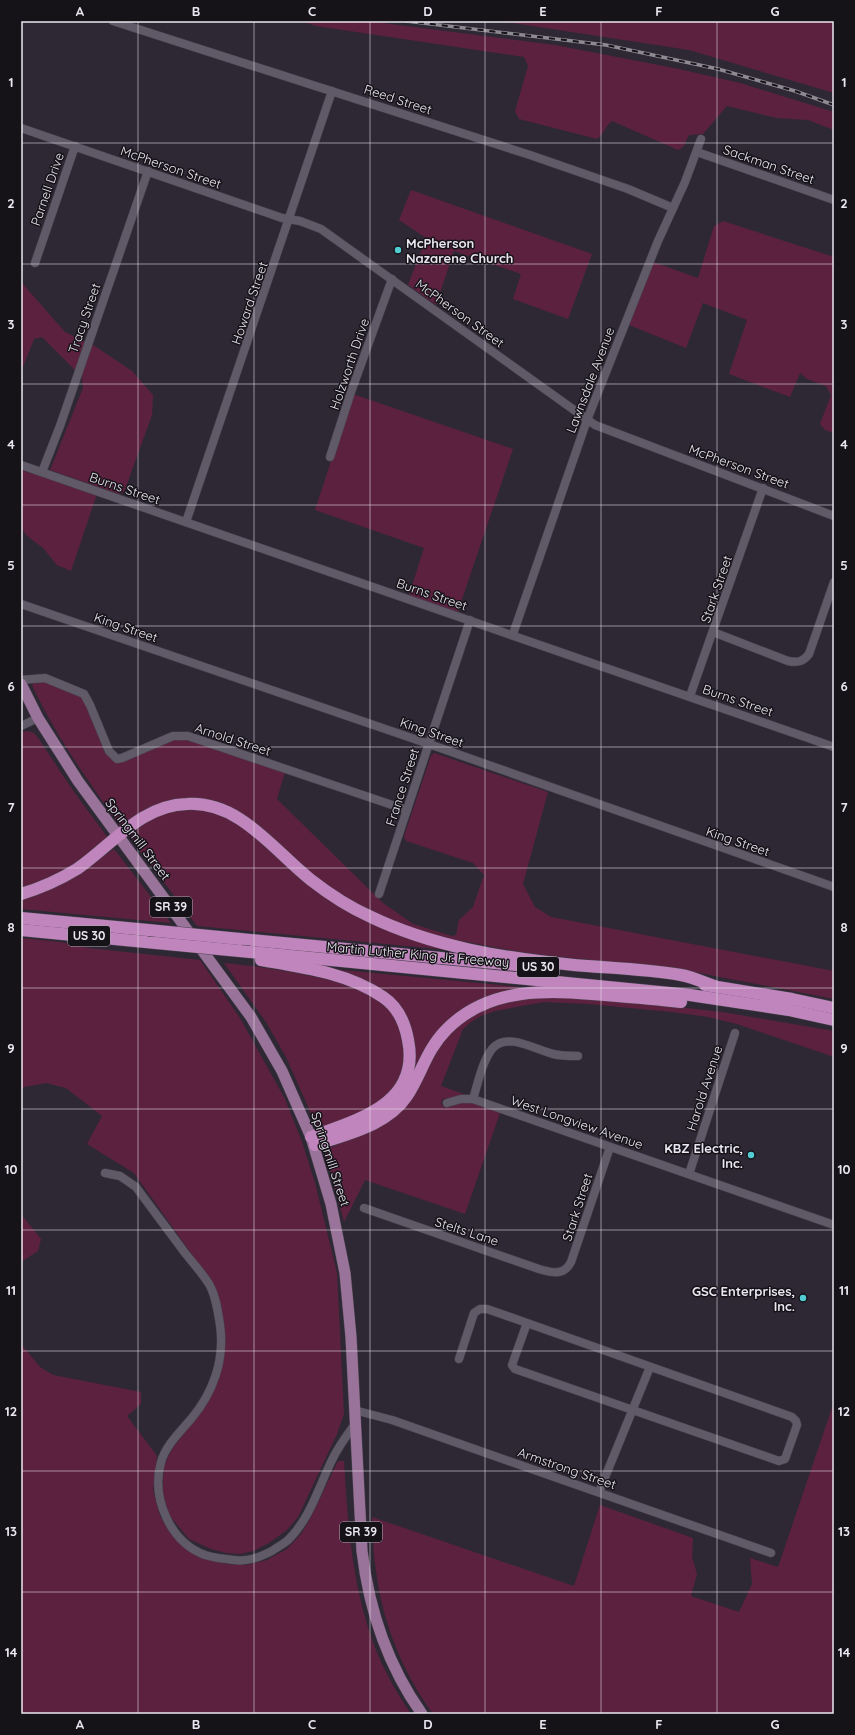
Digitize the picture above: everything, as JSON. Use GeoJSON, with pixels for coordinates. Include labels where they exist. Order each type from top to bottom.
{"type":"FeatureCollection","features":[{"type":"Feature","properties":{"kind":"highway"},"geometry":{"type":"LineString","coordinates":[[21,894],[49,885],[63,877],[148,815],[170,806],[202,804],[218,807],[241,819],[310,879],[331,894],[367,916],[399,929],[450,945],[509,957],[682,975],[714,986]]}},
{"type":"Feature","properties":{"kind":"highway","name":"Martin Luther King Jr. Freeway"},"geometry":{"type":"LineString","coordinates":[[21,918],[672,980],[792,999],[834,1008]]}},
{"type":"Feature","properties":{"kind":"highway","name":"Martin Luther King Jr. Freeway"},"geometry":{"type":"LineString","coordinates":[[21,930],[252,955],[669,992],[752,1004],[834,1020]]}},
{"type":"Feature","properties":{"kind":"highway"},"geometry":{"type":"LineString","coordinates":[[252,955],[323,972],[360,985],[384,998],[393,1006],[407,1031],[410,1048],[407,1070],[402,1084],[390,1100],[363,1118],[313,1141]]}},
{"type":"Feature","properties":{"kind":"highway"},"geometry":{"type":"LineString","coordinates":[[313,1141],[371,1125],[390,1114],[406,1097],[427,1054],[447,1029],[456,1021],[479,1006],[505,996],[531,992],[556,992],[633,997],[699,1003],[834,1024]]}},
{"type":"Feature","properties":{"kind":"main road","name":"Springmill Street"},"geometry":{"type":"LineString","coordinates":[[21,684],[38,718],[78,781],[251,1017],[282,1071],[313,1141],[331,1204],[345,1273],[351,1337],[362,1551],[371,1600],[380,1634],[387,1650],[401,1680],[422,1714]]}},
{"type":"Feature","properties":{"kind":"street","name":"Reed Street"},"geometry":{"type":"LineString","coordinates":[[113,21],[530,155],[628,189],[672,208]]}},
{"type":"Feature","properties":{"kind":"street","name":"Howard Street"},"geometry":{"type":"LineString","coordinates":[[186,522],[290,219],[332,91]]}},
{"type":"Feature","properties":{"kind":"street","name":"McPherson Street"},"geometry":{"type":"LineString","coordinates":[[21,128],[321,229],[587,420],[602,428],[834,516]]}},
{"type":"Feature","properties":{"kind":"street","name":"Lawnsdale Avenue"},"geometry":{"type":"LineString","coordinates":[[513,634],[587,420],[701,139]]}},
{"type":"Feature","properties":{"kind":"street","name":"Parnell Drive"},"geometry":{"type":"LineString","coordinates":[[35,263],[75,146]]}},
{"type":"Feature","properties":{"kind":"street","name":"Sackman Street"},"geometry":{"type":"LineString","coordinates":[[697,152],[834,200]]}},
{"type":"Feature","properties":{"kind":"street","name":"Tracy Street"},"geometry":{"type":"LineString","coordinates":[[42,472],[60,426],[148,171]]}},
{"type":"Feature","properties":{"kind":"street","name":"Holzworth Drive"},"geometry":{"type":"LineString","coordinates":[[330,457],[355,379],[392,279]]}},
{"type":"Feature","properties":{"kind":"street","name":"Burns Street"},"geometry":{"type":"LineString","coordinates":[[21,465],[513,634],[834,747]]}},
{"type":"Feature","properties":{"kind":"street","name":"Stark Street"},"geometry":{"type":"LineString","coordinates":[[690,696],[763,488]]}},
{"type":"Feature","properties":{"kind":"street"},"geometry":{"type":"LineString","coordinates":[[713,632],[788,661],[803,661],[809,654],[834,582]]}},
{"type":"Feature","properties":{"kind":"street","name":"King Street"},"geometry":{"type":"LineString","coordinates":[[21,604],[429,744],[834,887]]}},
{"type":"Feature","properties":{"kind":"street","name":"France Street"},"geometry":{"type":"LineString","coordinates":[[379,894],[470,620]]}},
{"type":"Feature","properties":{"kind":"street","name":"Arnold Street"},"geometry":{"type":"LineString","coordinates":[[21,680],[45,678],[84,694],[109,751],[117,758],[173,736],[188,736],[407,810]]}},
{"type":"Feature","properties":{"kind":"street"},"geometry":{"type":"LineString","coordinates":[[21,726],[38,718]]}},
{"type":"Feature","properties":{"kind":"street","name":"Harold Avenue"},"geometry":{"type":"LineString","coordinates":[[689,1174],[735,1033]]}},
{"type":"Feature","properties":{"kind":"street"},"geometry":{"type":"LineString","coordinates":[[473,1099],[489,1054],[499,1044],[514,1042],[553,1054],[578,1056]]}},
{"type":"Feature","properties":{"kind":"street","name":"West Longview Avenue"},"geometry":{"type":"LineString","coordinates":[[447,1102],[461,1099],[473,1099],[834,1225]]}},
{"type":"Feature","properties":{"kind":"street","name":"Stark Street"},"geometry":{"type":"LineString","coordinates":[[562,1272],[571,1262],[610,1147]]}},
{"type":"Feature","properties":{"kind":"street"},"geometry":{"type":"LineString","coordinates":[[105,1172],[120,1176],[136,1187],[209,1284],[216,1306],[221,1341],[221,1357],[216,1375],[209,1394],[170,1444],[161,1462],[159,1492],[162,1508],[171,1526],[186,1542],[204,1554],[217,1558],[238,1561],[251,1560],[264,1555],[287,1541],[302,1522],[333,1458],[355,1424]]}},
{"type":"Feature","properties":{"kind":"street","name":"Stelts Lane"},"geometry":{"type":"LineString","coordinates":[[364,1208],[539,1269],[549,1272],[562,1272]]}},
{"type":"Feature","properties":{"kind":"street"},"geometry":{"type":"LineString","coordinates":[[459,1359],[474,1313],[480,1309],[488,1309],[792,1417],[796,1420],[797,1425],[785,1459],[779,1461],[513,1368],[512,1365],[527,1323]]}},
{"type":"Feature","properties":{"kind":"street"},"geometry":{"type":"LineString","coordinates":[[599,1492],[650,1367]]}},
{"type":"Feature","properties":{"kind":"street","name":"Armstrong Street"},"geometry":{"type":"LineString","coordinates":[[354,1410],[392,1420],[771,1553]]}},
{"type":"Feature","properties":{"kind":"shaded area"},"geometry":{"type":"Polygon","coordinates":[[[301,21],[367,21],[555,45],[679,69],[740,83],[834,112],[834,130],[808,120],[777,118],[727,106],[703,134],[689,135],[683,147],[678,150],[612,121],[597,139],[519,119],[515,111],[528,66],[524,57],[316,26],[301,21]]]}},
{"type":"Feature","properties":{"kind":"shaded area"},"geometry":{"type":"Polygon","coordinates":[[[500,21],[834,21],[834,93],[689,50],[500,21]]]}},
{"type":"Feature","properties":{"kind":"shaded area"},"geometry":{"type":"Polygon","coordinates":[[[411,190],[592,254],[568,319],[513,299],[521,274],[454,251],[436,305],[408,285],[426,238],[399,220],[411,190]]]}},
{"type":"Feature","properties":{"kind":"shaded area"},"geometry":{"type":"Polygon","coordinates":[[[723,221],[834,257],[834,433],[825,430],[820,424],[831,395],[826,386],[807,379],[800,373],[790,397],[729,374],[747,320],[703,303],[686,348],[629,325],[653,262],[698,278],[714,226],[723,221]]]}},
{"type":"Feature","properties":{"kind":"shaded area"},"geometry":{"type":"Polygon","coordinates":[[[21,282],[65,332],[93,345],[132,371],[153,395],[152,415],[124,492],[119,494],[50,470],[83,388],[82,377],[42,337],[34,339],[21,372],[21,282]]]}},
{"type":"Feature","properties":{"kind":"shaded area"},"geometry":{"type":"Polygon","coordinates":[[[353,394],[513,449],[457,614],[409,595],[424,548],[315,510],[353,394]]]}},
{"type":"Feature","properties":{"kind":"shaded area"},"geometry":{"type":"Polygon","coordinates":[[[21,470],[97,494],[71,571],[57,565],[43,548],[26,535],[21,527],[21,470]]]}},
{"type":"Feature","properties":{"kind":"shaded area"},"geometry":{"type":"Polygon","coordinates":[[[40,680],[84,697],[104,751],[114,761],[122,762],[173,740],[188,739],[285,772],[277,799],[383,903],[413,924],[452,936],[456,935],[459,920],[473,907],[484,875],[473,863],[406,841],[404,836],[431,756],[434,753],[548,792],[523,884],[535,907],[551,917],[834,971],[834,999],[684,970],[526,953],[440,937],[392,922],[351,901],[313,875],[242,814],[225,805],[210,800],[195,798],[180,799],[166,803],[151,809],[120,826],[73,758],[52,723],[32,685],[36,681],[40,680]]]}},
{"type":"Feature","properties":{"kind":"shaded area"},"geometry":{"type":"Polygon","coordinates":[[[28,731],[34,733],[38,738],[74,792],[108,838],[79,862],[45,880],[21,888],[21,732],[28,731]]]}},
{"type":"Feature","properties":{"kind":"shaded area"},"geometry":{"type":"Polygon","coordinates":[[[197,808],[235,820],[311,885],[449,950],[197,926],[129,836],[146,823],[160,816],[176,811],[197,808]]]}},
{"type":"Feature","properties":{"kind":"shaded area"},"geometry":{"type":"Polygon","coordinates":[[[114,849],[171,923],[21,909],[21,899],[85,869],[114,849]]]}},
{"type":"Feature","properties":{"kind":"shaded area"},"geometry":{"type":"Polygon","coordinates":[[[21,938],[60,942],[89,948],[200,960],[240,1018],[285,1099],[302,1142],[315,1183],[337,1273],[344,1414],[337,1434],[298,1517],[287,1530],[269,1543],[253,1551],[240,1554],[226,1553],[211,1549],[189,1539],[169,1515],[162,1491],[164,1466],[172,1449],[205,1405],[224,1358],[224,1342],[211,1281],[134,1173],[87,1144],[102,1116],[66,1088],[46,1083],[24,1087],[21,1091],[21,938]]]}},
{"type":"Feature","properties":{"kind":"shaded area"},"geometry":{"type":"Polygon","coordinates":[[[224,963],[308,975],[338,982],[362,990],[382,1001],[395,1017],[403,1038],[404,1062],[402,1073],[391,1093],[384,1100],[366,1111],[318,1129],[286,1057],[266,1022],[224,963]]]}},
{"type":"Feature","properties":{"kind":"shaded area"},"geometry":{"type":"Polygon","coordinates":[[[332,969],[521,987],[521,989],[482,999],[415,1070],[413,1069],[414,1042],[405,1016],[332,969]]]}},
{"type":"Feature","properties":{"kind":"shaded area"},"geometry":{"type":"Polygon","coordinates":[[[558,997],[722,1012],[834,1031],[834,1057],[737,1024],[708,1017],[672,1012],[589,1004],[544,1002],[495,1011],[481,1016],[463,1029],[441,1086],[466,1095],[443,1099],[441,1103],[444,1107],[463,1103],[472,1103],[500,1113],[465,1214],[365,1180],[344,1222],[325,1150],[376,1128],[449,1032],[477,1012],[512,999],[558,997]]]}},
{"type":"Feature","properties":{"kind":"shaded area"},"geometry":{"type":"Polygon","coordinates":[[[21,1214],[41,1239],[38,1251],[21,1262],[21,1214]]]}},
{"type":"Feature","properties":{"kind":"shaded area"},"geometry":{"type":"Polygon","coordinates":[[[21,1344],[40,1367],[53,1375],[141,1392],[141,1404],[127,1416],[157,1456],[153,1490],[160,1516],[169,1531],[204,1558],[225,1564],[247,1565],[267,1560],[287,1549],[301,1534],[309,1521],[338,1461],[344,1461],[350,1539],[358,1590],[364,1615],[372,1640],[388,1677],[411,1714],[21,1714],[21,1344]]]}},
{"type":"Feature","properties":{"kind":"shaded area"},"geometry":{"type":"Polygon","coordinates":[[[834,1402],[834,1714],[433,1714],[422,1698],[403,1664],[389,1628],[379,1591],[374,1551],[372,1517],[574,1586],[600,1505],[693,1538],[692,1557],[697,1574],[691,1596],[739,1612],[752,1584],[750,1558],[778,1567],[834,1402]]]}},
{"type":"Feature","properties":{"kind":"railway"},"geometry":{"type":"LineString","coordinates":[[406,21],[606,45],[718,69],[795,91],[834,105]]}},
{"type":"Feature","properties":{"kind":"place","name":"McPherson Nazarene Church"},"geometry":{"type":"Point","coordinates":[398,250]}},
{"type":"Feature","properties":{"kind":"place","name":"KBZ Electric, Inc."},"geometry":{"type":"Point","coordinates":[751,1155]}},
{"type":"Feature","properties":{"kind":"place","name":"GSC Enterprises, Inc."},"geometry":{"type":"Point","coordinates":[803,1298]}}]}
